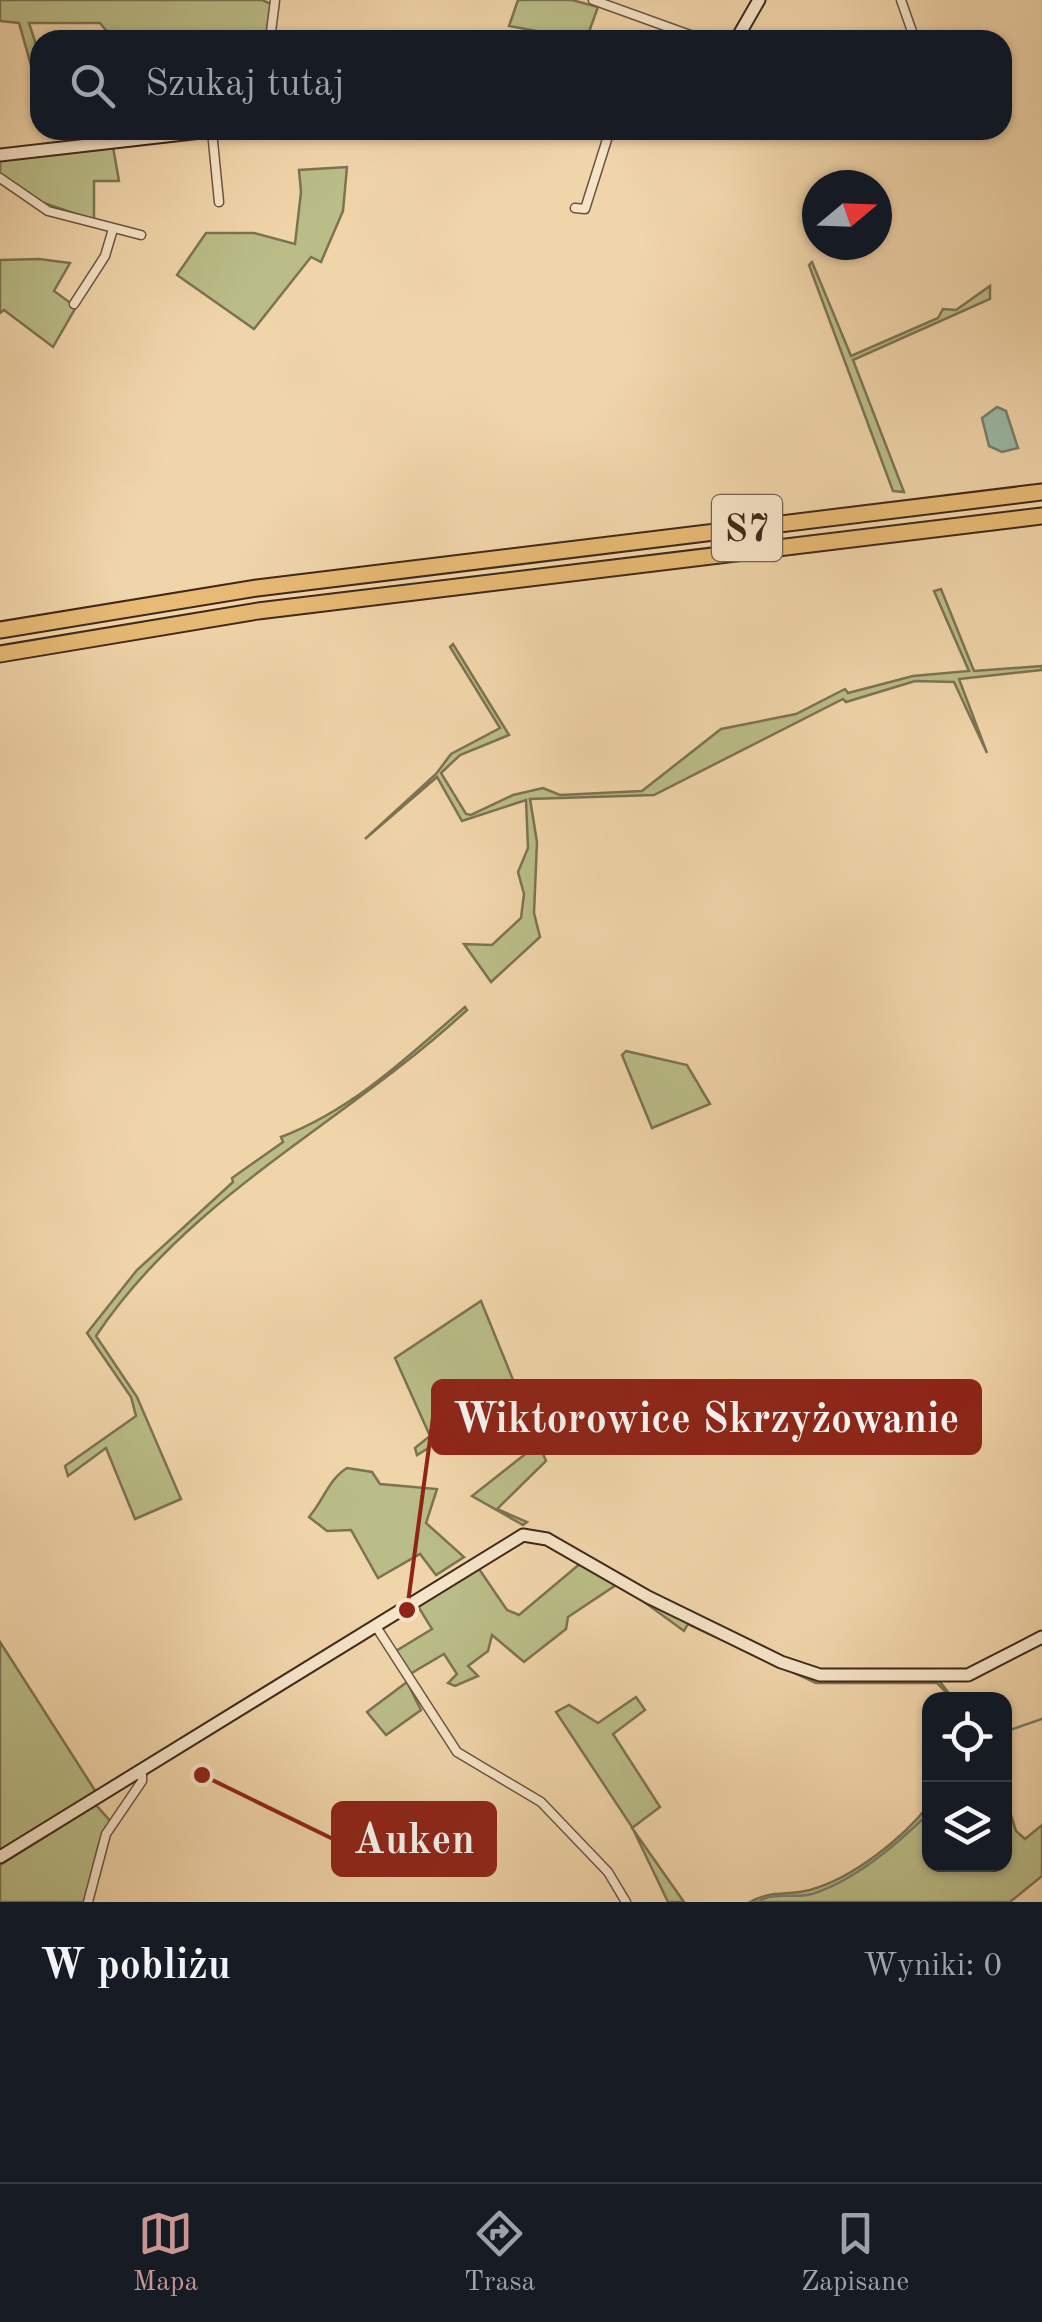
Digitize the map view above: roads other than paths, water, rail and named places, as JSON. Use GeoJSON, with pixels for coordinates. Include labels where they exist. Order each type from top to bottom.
{"type":"FeatureCollection","features":[{"type":"Feature","properties":{"kind":"highway","name":"S7"},"geometry":{"type":"LineString","coordinates":[[0,630],[257,588],[1040,492]]}},
{"type":"Feature","properties":{"kind":"highway","name":"S7"},"geometry":{"type":"LineString","coordinates":[[0,654],[258,611],[1042,516]]}},
{"type":"Feature","properties":{"kind":"street"},"geometry":{"type":"LineString","coordinates":[[271,30],[275,0]]}},
{"type":"Feature","properties":{"kind":"street"},"geometry":{"type":"LineString","coordinates":[[593,0],[676,30]]}},
{"type":"Feature","properties":{"kind":"street"},"geometry":{"type":"LineString","coordinates":[[742,30],[758,0]]}},
{"type":"Feature","properties":{"kind":"street"},"geometry":{"type":"LineString","coordinates":[[901,0],[912,30]]}},
{"type":"Feature","properties":{"kind":"street"},"geometry":{"type":"LineString","coordinates":[[0,155],[132,140]]}},
{"type":"Feature","properties":{"kind":"street"},"geometry":{"type":"LineString","coordinates":[[213,140],[220,202]]}},
{"type":"Feature","properties":{"kind":"street"},"geometry":{"type":"LineString","coordinates":[[575,208],[585,209],[607,140]]}},
{"type":"Feature","properties":{"kind":"street"},"geometry":{"type":"LineString","coordinates":[[0,178],[48,210],[141,235]]}},
{"type":"Feature","properties":{"kind":"street"},"geometry":{"type":"LineString","coordinates":[[74,304],[104,256],[113,229]]}},
{"type":"Feature","properties":{"kind":"street"},"geometry":{"type":"LineString","coordinates":[[0,1857],[522,1535],[547,1539],[648,1597],[780,1662],[820,1675],[968,1675],[1042,1637]]}},
{"type":"Feature","properties":{"kind":"street"},"geometry":{"type":"LineString","coordinates":[[375,1625],[457,1752],[541,1802],[608,1872],[626,1902]]}},
{"type":"Feature","properties":{"kind":"street"},"geometry":{"type":"LineString","coordinates":[[88,1902],[106,1834],[142,1781],[142,1771]]}},
{"type":"Feature","properties":{"kind":"waterway"},"geometry":{"type":"LineString","coordinates":[[1012,1729],[1042,1719]]}},
{"type":"Feature","properties":{"kind":"waterway"},"geometry":{"type":"LineString","coordinates":[[758,1902],[770,1897],[812,1894],[844,1880],[890,1848],[922,1819]]}},
{"type":"Feature","properties":{"kind":"place","name":"Wiktorowice Skrzyżowanie"},"geometry":{"type":"Point","coordinates":[407,1610]}},
{"type":"Feature","properties":{"kind":"place","name":"Auken"},"geometry":{"type":"Point","coordinates":[202,1775]}}]}
